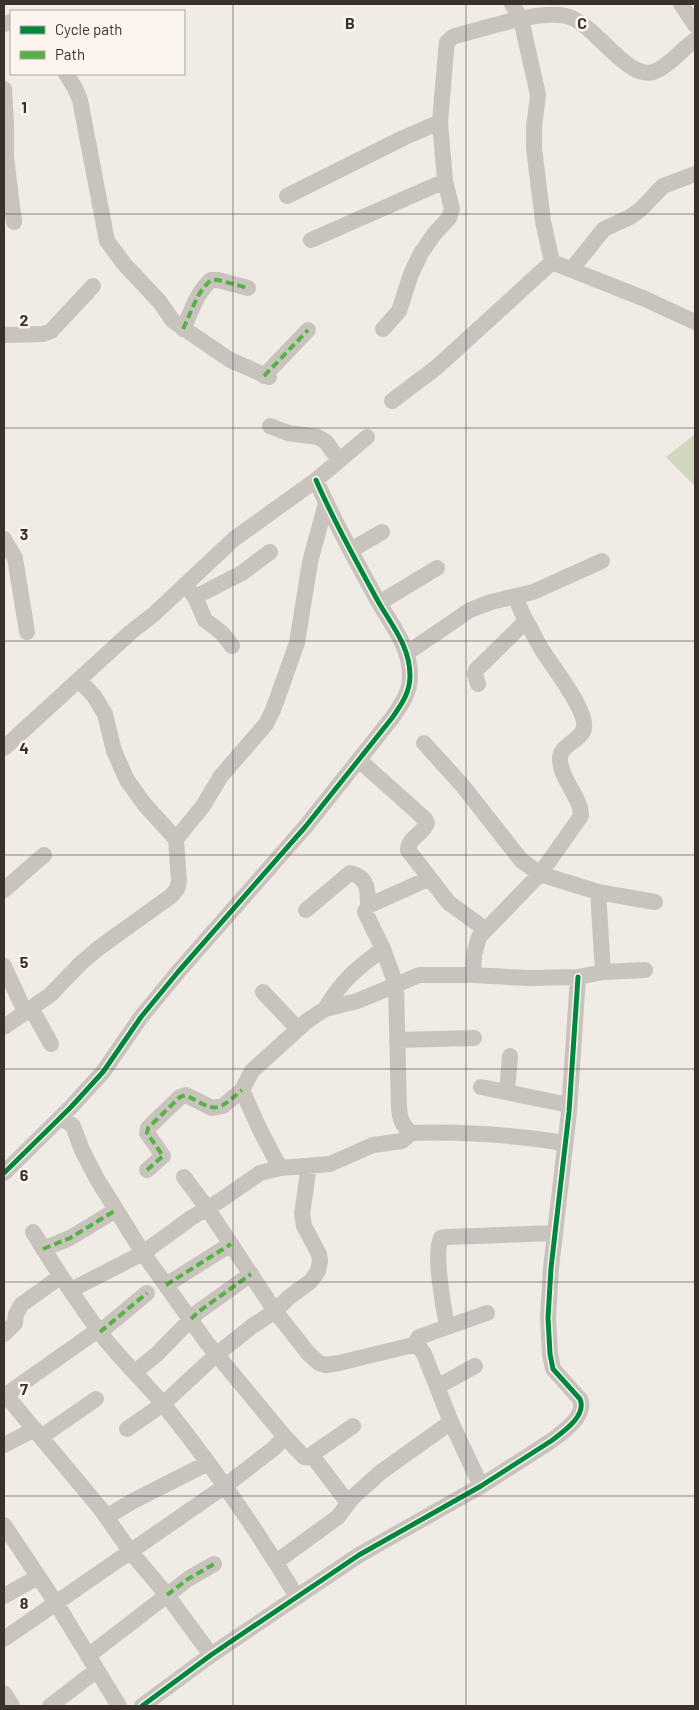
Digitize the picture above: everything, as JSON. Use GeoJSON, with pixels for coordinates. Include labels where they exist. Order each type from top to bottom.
{"type":"FeatureCollection","features":[{"type":"Feature","properties":{"kind":"street"},"geometry":{"type":"LineString","coordinates":[[512,4],[520,19],[538,95],[534,127],[534,148],[543,221],[552,262]]}},
{"type":"Feature","properties":{"kind":"street"},"geometry":{"type":"LineString","coordinates":[[681,4],[695,25]]}},
{"type":"Feature","properties":{"kind":"street"},"geometry":{"type":"LineString","coordinates":[[383,329],[399,311],[411,274],[421,253],[435,233],[449,218],[452,209],[445,181],[440,122],[446,51],[450,39],[454,36],[520,19],[566,16],[584,24],[628,65],[638,71],[647,73],[656,71],[695,40]]}},
{"type":"Feature","properties":{"kind":"street"},"geometry":{"type":"LineString","coordinates":[[67,75],[76,88],[80,100],[107,241],[125,265],[159,301],[173,321],[230,360],[266,376],[308,330]]}},
{"type":"Feature","properties":{"kind":"street"},"geometry":{"type":"LineString","coordinates":[[4,89],[5,157],[14,222]]}},
{"type":"Feature","properties":{"kind":"street"},"geometry":{"type":"LineString","coordinates":[[287,196],[403,138],[440,122]]}},
{"type":"Feature","properties":{"kind":"street"},"geometry":{"type":"LineString","coordinates":[[571,270],[604,229],[630,217],[641,209],[662,186],[695,174]]}},
{"type":"Feature","properties":{"kind":"street"},"geometry":{"type":"LineString","coordinates":[[312,240],[445,181]]}},
{"type":"Feature","properties":{"kind":"street"},"geometry":{"type":"LineString","coordinates":[[552,262],[645,299],[695,322]]}},
{"type":"Feature","properties":{"kind":"street"},"geometry":{"type":"LineString","coordinates":[[392,401],[437,368],[552,262]]}},
{"type":"Feature","properties":{"kind":"street"},"geometry":{"type":"LineString","coordinates":[[183,329],[192,312],[197,295],[211,280],[248,288]]}},
{"type":"Feature","properties":{"kind":"street"},"geometry":{"type":"LineString","coordinates":[[4,334],[43,334],[50,331],[93,286]]}},
{"type":"Feature","properties":{"kind":"street"},"geometry":{"type":"LineString","coordinates":[[270,426],[288,433],[318,437],[326,442],[339,460]]}},
{"type":"Feature","properties":{"kind":"street"},"geometry":{"type":"LineString","coordinates":[[4,748],[131,632],[190,590],[234,539],[316,480],[367,437]]}},
{"type":"Feature","properties":{"kind":"street"},"geometry":{"type":"LineString","coordinates":[[4,1173],[61,1117],[103,1072],[136,1023],[178,972],[306,826],[405,699],[410,678],[407,653],[403,642],[379,603],[326,504],[316,480]]}},
{"type":"Feature","properties":{"kind":"street"},"geometry":{"type":"LineString","coordinates":[[176,839],[203,806],[221,776],[266,724],[273,710],[297,643],[310,562],[326,504]]}},
{"type":"Feature","properties":{"kind":"street"},"geometry":{"type":"LineString","coordinates":[[351,550],[382,532]]}},
{"type":"Feature","properties":{"kind":"street"},"geometry":{"type":"LineString","coordinates":[[4,539],[15,558],[27,632]]}},
{"type":"Feature","properties":{"kind":"street"},"geometry":{"type":"LineString","coordinates":[[190,590],[242,573],[270,552]]}},
{"type":"Feature","properties":{"kind":"street"},"geometry":{"type":"LineString","coordinates":[[407,653],[470,610],[491,602],[533,592],[602,561]]}},
{"type":"Feature","properties":{"kind":"street"},"geometry":{"type":"LineString","coordinates":[[379,603],[437,568]]}},
{"type":"Feature","properties":{"kind":"street"},"geometry":{"type":"LineString","coordinates":[[190,590],[205,620],[222,634],[232,646]]}},
{"type":"Feature","properties":{"kind":"street"},"geometry":{"type":"LineString","coordinates":[[473,975],[474,955],[479,937],[540,874],[581,816],[581,808],[564,780],[559,759],[561,751],[582,734],[584,722],[579,708],[549,662],[515,597]]}},
{"type":"Feature","properties":{"kind":"street"},"geometry":{"type":"LineString","coordinates":[[478,684],[475,674],[476,670],[526,621]]}},
{"type":"Feature","properties":{"kind":"street"},"geometry":{"type":"LineString","coordinates":[[4,1027],[55,991],[81,963],[100,947],[178,889],[180,873],[176,839],[145,805],[127,780],[114,751],[105,714],[94,696],[79,680]]}},
{"type":"Feature","properties":{"kind":"street"},"geometry":{"type":"LineString","coordinates":[[424,743],[462,785],[521,860],[540,874],[598,892],[655,902]]}},
{"type":"Feature","properties":{"kind":"street"},"geometry":{"type":"LineString","coordinates":[[359,760],[425,819],[426,827],[409,844],[408,850],[449,903],[485,929]]}},
{"type":"Feature","properties":{"kind":"street"},"geometry":{"type":"LineString","coordinates":[[4,890],[44,855]]}},
{"type":"Feature","properties":{"kind":"street"},"geometry":{"type":"LineString","coordinates":[[306,910],[350,873],[365,882],[368,888],[366,912],[383,949],[396,985],[400,1121],[411,1133]]}},
{"type":"Feature","properties":{"kind":"street"},"geometry":{"type":"LineString","coordinates":[[368,906],[430,878]]}},
{"type":"Feature","properties":{"kind":"street"},"geometry":{"type":"LineString","coordinates":[[598,892],[603,972]]}},
{"type":"Feature","properties":{"kind":"street"},"geometry":{"type":"LineString","coordinates":[[147,1170],[163,1156],[147,1133],[148,1128],[180,1097],[186,1095],[208,1107],[224,1106],[242,1090],[252,1071],[298,1029],[324,1010],[343,982],[360,966],[383,949]]}},
{"type":"Feature","properties":{"kind":"street"},"geometry":{"type":"LineString","coordinates":[[4,966],[28,1010],[51,1044]]}},
{"type":"Feature","properties":{"kind":"street"},"geometry":{"type":"LineString","coordinates":[[324,1010],[357,1001],[419,975],[528,978],[578,977],[603,972],[645,970]]}},
{"type":"Feature","properties":{"kind":"street"},"geometry":{"type":"LineString","coordinates":[[142,1706],[211,1655],[359,1555],[481,1486],[561,1433],[582,1410],[580,1399],[553,1369],[550,1354],[548,1318],[569,1105],[578,977]]}},
{"type":"Feature","properties":{"kind":"street"},"geometry":{"type":"LineString","coordinates":[[263,992],[298,1029]]}},
{"type":"Feature","properties":{"kind":"street"},"geometry":{"type":"LineString","coordinates":[[397,1040],[474,1038]]}},
{"type":"Feature","properties":{"kind":"street"},"geometry":{"type":"LineString","coordinates":[[507,1092],[510,1056]]}},
{"type":"Feature","properties":{"kind":"street"},"geometry":{"type":"LineString","coordinates":[[480,1087],[569,1105]]}},
{"type":"Feature","properties":{"kind":"street"},"geometry":{"type":"LineString","coordinates":[[242,1090],[280,1168]]}},
{"type":"Feature","properties":{"kind":"street"},"geometry":{"type":"LineString","coordinates":[[61,1117],[74,1126],[82,1150],[143,1254],[216,1355],[300,1454],[314,1458],[348,1503]]}},
{"type":"Feature","properties":{"kind":"street"},"geometry":{"type":"LineString","coordinates":[[71,1290],[143,1254],[191,1218],[260,1173],[280,1168],[330,1164],[373,1145],[402,1140],[411,1133],[444,1132],[517,1136],[565,1143]]}},
{"type":"Feature","properties":{"kind":"street"},"geometry":{"type":"LineString","coordinates":[[127,1429],[163,1404],[216,1355],[251,1327],[275,1311],[288,1298],[311,1281],[318,1271],[319,1254],[304,1226],[302,1214],[309,1166]]}},
{"type":"Feature","properties":{"kind":"street"},"geometry":{"type":"LineString","coordinates":[[184,1177],[207,1208],[275,1311],[308,1353],[319,1363],[326,1365],[414,1345],[419,1347],[424,1354],[451,1422],[481,1486]]}},
{"type":"Feature","properties":{"kind":"street"},"geometry":{"type":"LineString","coordinates":[[43,1249],[70,1238],[116,1210]]}},
{"type":"Feature","properties":{"kind":"street"},"geometry":{"type":"LineString","coordinates":[[33,1232],[99,1331],[163,1404],[225,1486],[253,1526],[297,1597]]}},
{"type":"Feature","properties":{"kind":"street"},"geometry":{"type":"LineString","coordinates":[[447,1327],[442,1301],[438,1255],[439,1244],[442,1238],[555,1233]]}},
{"type":"Feature","properties":{"kind":"street"},"geometry":{"type":"LineString","coordinates":[[166,1285],[231,1244]]}},
{"type":"Feature","properties":{"kind":"street"},"geometry":{"type":"LineString","coordinates":[[135,1372],[157,1354],[198,1312],[251,1274]]}},
{"type":"Feature","properties":{"kind":"street"},"geometry":{"type":"LineString","coordinates":[[4,1334],[15,1323],[17,1311],[21,1305],[61,1276]]}},
{"type":"Feature","properties":{"kind":"street"},"geometry":{"type":"LineString","coordinates":[[147,1293],[99,1331],[5,1393],[167,1594],[211,1655]]}},
{"type":"Feature","properties":{"kind":"street"},"geometry":{"type":"LineString","coordinates":[[414,1345],[419,1337],[486,1313]]}},
{"type":"Feature","properties":{"kind":"street"},"geometry":{"type":"LineString","coordinates":[[437,1387],[476,1366]]}},
{"type":"Feature","properties":{"kind":"street"},"geometry":{"type":"LineString","coordinates":[[4,1445],[38,1433],[96,1399]]}},
{"type":"Feature","properties":{"kind":"street"},"geometry":{"type":"LineString","coordinates":[[276,1562],[338,1517],[361,1489],[381,1472],[451,1422]]}},
{"type":"Feature","properties":{"kind":"street"},"geometry":{"type":"LineString","coordinates":[[308,1457],[353,1426]]}},
{"type":"Feature","properties":{"kind":"street"},"geometry":{"type":"LineString","coordinates":[[4,1639],[225,1486],[273,1449],[285,1437]]}},
{"type":"Feature","properties":{"kind":"street"},"geometry":{"type":"LineString","coordinates":[[106,1517],[133,1500],[208,1463]]}},
{"type":"Feature","properties":{"kind":"street"},"geometry":{"type":"LineString","coordinates":[[4,1525],[56,1603],[119,1706]]}},
{"type":"Feature","properties":{"kind":"street"},"geometry":{"type":"LineString","coordinates":[[88,1656],[167,1594],[214,1564]]}},
{"type":"Feature","properties":{"kind":"street"},"geometry":{"type":"LineString","coordinates":[[4,1596],[38,1577]]}},
{"type":"Feature","properties":{"kind":"street"},"geometry":{"type":"LineString","coordinates":[[50,1706],[97,1670]]}},
{"type":"Feature","properties":{"kind":"street"},"geometry":{"type":"LineString","coordinates":[[4,1693],[12,1706]]}},
{"type":"Feature","properties":{"kind":"green space"},"geometry":{"type":"Polygon","coordinates":[[[695,434],[695,486],[666,457],[695,434]]]}},
{"type":"Feature","properties":{"kind":"marked path"},"geometry":{"type":"LineString","coordinates":[[183,329],[198,296],[211,280],[248,288]]}},
{"type":"Feature","properties":{"kind":"marked path"},"geometry":{"type":"LineString","coordinates":[[264,376],[308,330]]}},
{"type":"Feature","properties":{"kind":"marked path"},"geometry":{"type":"LineString","coordinates":[[147,1170],[163,1156],[147,1133],[148,1128],[180,1097],[186,1095],[204,1105],[215,1108],[226,1103],[242,1090]]}},
{"type":"Feature","properties":{"kind":"marked path"},"geometry":{"type":"LineString","coordinates":[[43,1249],[70,1238],[116,1210]]}},
{"type":"Feature","properties":{"kind":"marked path"},"geometry":{"type":"LineString","coordinates":[[166,1285],[231,1244]]}},
{"type":"Feature","properties":{"kind":"marked path"},"geometry":{"type":"LineString","coordinates":[[191,1319],[251,1274]]}},
{"type":"Feature","properties":{"kind":"marked path"},"geometry":{"type":"LineString","coordinates":[[100,1332],[147,1293]]}},
{"type":"Feature","properties":{"kind":"marked path"},"geometry":{"type":"LineString","coordinates":[[167,1595],[188,1579],[214,1564]]}},
{"type":"Feature","properties":{"kind":"cycle path"},"geometry":{"type":"LineString","coordinates":[[4,1173],[71,1107],[103,1072],[141,1017],[306,826],[392,718],[404,698],[410,682],[409,666],[404,646],[346,542],[316,480]]}},
{"type":"Feature","properties":{"kind":"cycle path"},"geometry":{"type":"LineString","coordinates":[[142,1706],[211,1655],[359,1555],[481,1486],[551,1441],[573,1423],[577,1417],[580,1411],[580,1399],[553,1369],[550,1354],[548,1318],[551,1268],[569,1112],[578,977]]}}]}
